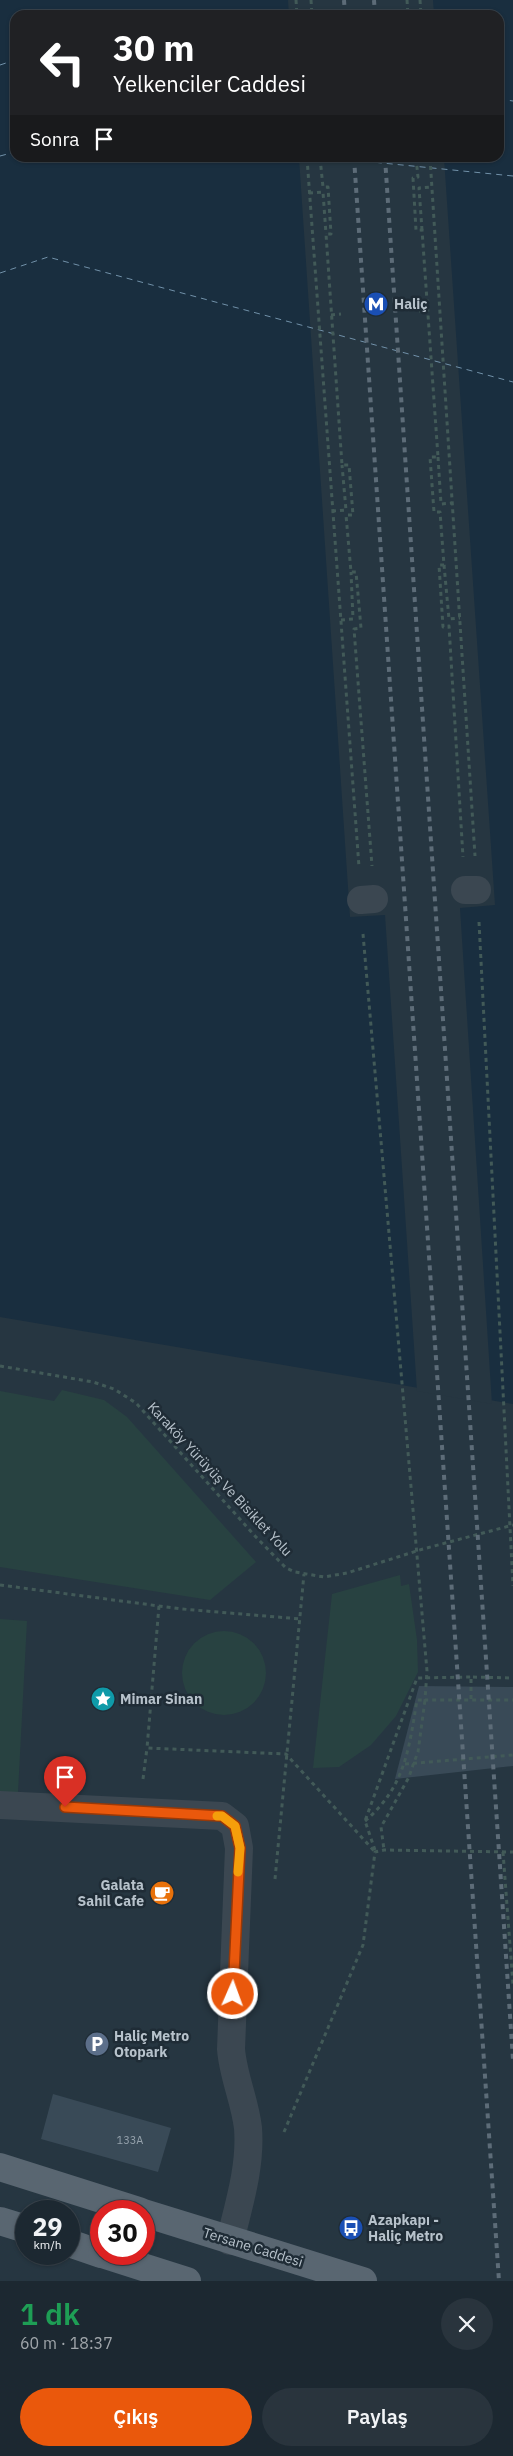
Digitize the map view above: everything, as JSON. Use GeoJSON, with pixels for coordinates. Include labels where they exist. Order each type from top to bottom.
{"type":"FeatureCollection","features":[{"type":"Feature","properties":{"kind":"main road"},"geometry":{"type":"LineString","coordinates":[[0,2167],[104,2200]]}},
{"type":"Feature","properties":{"kind":"main road","name":"Tersane Caddesi"},"geometry":{"type":"LineString","coordinates":[[155,2217],[363,2281]]}},
{"type":"Feature","properties":{"kind":"main road"},"geometry":{"type":"LineString","coordinates":[[0,2220],[15,2225]]}},
{"type":"Feature","properties":{"kind":"main road"},"geometry":{"type":"LineString","coordinates":[[136,2265],[187,2281]]}},
{"type":"Feature","properties":{"kind":"street"},"geometry":{"type":"LineString","coordinates":[[0,1805],[222,1816],[235,1826],[240,1848],[231,2049],[233,2068],[248,2126],[249,2156],[230,2241]]}},
{"type":"Feature","properties":{"kind":"path"},"geometry":{"type":"LineString","coordinates":[[320,162],[322,187],[328,187],[331,234],[326,234]]}},
{"type":"Feature","properties":{"kind":"path"},"geometry":{"type":"LineString","coordinates":[[416,162],[418,177],[413,178],[416,230],[422,230]]}},
{"type":"Feature","properties":{"kind":"path"},"geometry":{"type":"LineString","coordinates":[[432,187],[419,188],[441,504],[452,503]]}},
{"type":"Feature","properties":{"kind":"path"},"geometry":{"type":"LineString","coordinates":[[309,193],[323,192],[346,510],[332,510]]}},
{"type":"Feature","properties":{"kind":"path"},"geometry":{"type":"LineString","coordinates":[[419,311],[428,310]]}},
{"type":"Feature","properties":{"kind":"path"},"geometry":{"type":"LineString","coordinates":[[331,315],[341,314]]}},
{"type":"Feature","properties":{"kind":"path"},"geometry":{"type":"LineString","coordinates":[[438,457],[430,457],[434,512],[440,512],[449,619],[460,618]]}},
{"type":"Feature","properties":{"kind":"path"},"geometry":{"type":"LineString","coordinates":[[341,620],[353,619],[346,515],[352,515],[349,465],[342,465]]}},
{"type":"Feature","properties":{"kind":"path"},"geometry":{"type":"LineString","coordinates":[[444,565],[440,565],[443,627],[449,626],[471,890]]}},
{"type":"Feature","properties":{"kind":"path"},"geometry":{"type":"LineString","coordinates":[[351,572],[356,572],[360,628],[354,629],[368,899]]}},
{"type":"Feature","properties":{"kind":"path","name":"Karaköy Yürüyüş Ve Bisiklet Yolu"},"geometry":{"type":"LineString","coordinates":[[0,1366],[93,1382],[114,1389],[136,1403],[286,1568],[304,1574],[324,1577],[347,1574],[422,1549],[513,1525]]}},
{"type":"Feature","properties":{"kind":"path"},"geometry":{"type":"LineString","coordinates":[[274,1885],[304,1574]]}},
{"type":"Feature","properties":{"kind":"path"},"geometry":{"type":"LineString","coordinates":[[0,1584],[159,1606],[301,1619]]}},
{"type":"Feature","properties":{"kind":"path"},"geometry":{"type":"LineString","coordinates":[[159,1606],[146,1748],[286,1754],[375,1852]]}},
{"type":"Feature","properties":{"kind":"path"},"geometry":{"type":"LineString","coordinates":[[384,1850],[381,1827],[409,1777],[418,1752],[427,1670]]}},
{"type":"Feature","properties":{"kind":"path"},"geometry":{"type":"LineString","coordinates":[[470,1677],[471,1700]]}},
{"type":"Feature","properties":{"kind":"path"},"geometry":{"type":"LineString","coordinates":[[280,2140],[363,1945],[375,1852],[364,1821],[417,1678],[513,1678]]}},
{"type":"Feature","properties":{"kind":"path"},"geometry":{"type":"LineString","coordinates":[[364,1821],[380,1808],[390,1794],[405,1764],[417,1700],[513,1700]]}},
{"type":"Feature","properties":{"kind":"path"},"geometry":{"type":"LineString","coordinates":[[405,1764],[413,1765],[513,1755]]}},
{"type":"Feature","properties":{"kind":"path"},"geometry":{"type":"LineString","coordinates":[[375,1852],[384,1850],[513,1852]]}},
{"type":"Feature","properties":{"kind":"path"},"geometry":{"type":"LineString","coordinates":[[503,1852],[513,1985]]}},
{"type":"Feature","properties":{"kind":"green space"},"geometry":{"type":"Polygon","coordinates":[[[62,1390],[104,1400],[127,1417],[256,1562],[210,1600],[0,1567],[0,1391],[54,1401],[62,1390]]]}},
{"type":"Feature","properties":{"kind":"green space"},"geometry":{"type":"Polygon","coordinates":[[[400,1575],[401,1586],[409,1584],[417,1640],[418,1672],[396,1716],[371,1745],[339,1767],[313,1768],[332,1594],[400,1575]]]}},
{"type":"Feature","properties":{"kind":"green space"},"geometry":{"type":"Polygon","coordinates":[[[0,1619],[27,1621],[18,1792],[0,1792],[0,1619]]]}},
{"type":"Feature","properties":{"kind":"green space"},"geometry":{"type":"Polygon","coordinates":[[[216,1631],[232,1631],[248,1638],[259,1649],[266,1665],[263,1689],[254,1703],[248,1708],[232,1715],[216,1715],[200,1708],[189,1697],[182,1681],[182,1665],[189,1649],[200,1638],[216,1631]]]}},
{"type":"Feature","properties":{"kind":"water"},"geometry":{"type":"Polygon","coordinates":[[[0,0],[513,0],[513,1404],[0,1317],[0,0]]]}},
{"type":"Feature","properties":{"kind":"pier"},"geometry":{"type":"Polygon","coordinates":[[[288,0],[433,0],[434,10],[289,10],[288,0]]]}},
{"type":"Feature","properties":{"kind":"pier"},"geometry":{"type":"Polygon","coordinates":[[[299,162],[444,162],[495,905],[460,908],[492,1404],[417,1391],[385,915],[350,917],[299,162]]]}},
{"type":"Feature","properties":{"kind":"building"},"geometry":{"type":"Polygon","coordinates":[[[419,1686],[513,1687],[513,1766],[395,1779],[419,1686]]]}},
{"type":"Feature","properties":{"kind":"building"},"geometry":{"type":"Polygon","coordinates":[[[53,2094],[171,2128],[158,2172],[41,2139],[53,2094]]]}},
{"type":"Feature","properties":{"kind":"ferry route"},"geometry":{"type":"LineString","coordinates":[[0,65],[10,62]]}},
{"type":"Feature","properties":{"kind":"ferry route"},"geometry":{"type":"LineString","coordinates":[[504,100],[513,101]]}},
{"type":"Feature","properties":{"kind":"ferry route"},"geometry":{"type":"LineString","coordinates":[[0,156],[10,153]]}},
{"type":"Feature","properties":{"kind":"ferry route"},"geometry":{"type":"LineString","coordinates":[[372,162],[513,176]]}},
{"type":"Feature","properties":{"kind":"ferry route"},"geometry":{"type":"LineString","coordinates":[[0,273],[48,257],[513,382]]}},
{"type":"Feature","properties":{"kind":"railway"},"geometry":{"type":"LineString","coordinates":[[344,0],[345,10]]}},
{"type":"Feature","properties":{"kind":"railway"},"geometry":{"type":"LineString","coordinates":[[374,0],[375,10]]}},
{"type":"Feature","properties":{"kind":"railway"},"geometry":{"type":"LineString","coordinates":[[354,162],[499,2281]]}},
{"type":"Feature","properties":{"kind":"railway"},"geometry":{"type":"LineString","coordinates":[[385,162],[513,2060]]}},
{"type":"Feature","properties":{"kind":"slow traffic"},"geometry":{"type":"LineString","coordinates":[[217,1816],[222,1816],[235,1826],[240,1848],[238,1872]]}},
{"type":"Feature","properties":{"kind":"place","name":"Haliç"},"geometry":{"type":"Point","coordinates":[376,304]}},
{"type":"Feature","properties":{"kind":"place","name":"Mimar Sinan"},"geometry":{"type":"Point","coordinates":[103,1699]}},
{"type":"Feature","properties":{"kind":"place","name":"Galata Sahil Cafe"},"geometry":{"type":"Point","coordinates":[162,1893]}},
{"type":"Feature","properties":{"kind":"place","name":"Haliç Metro Otopark"},"geometry":{"type":"Point","coordinates":[97,2044]}},
{"type":"Feature","properties":{"kind":"place","name":"Azapkapı - Haliç Metro"},"geometry":{"type":"Point","coordinates":[351,2228]}},
{"type":"Feature","properties":{"kind":"route"},"geometry":{"type":"LineString","coordinates":[[65,1807],[222,1816],[235,1826],[240,1848],[233,1994]]}}]}
